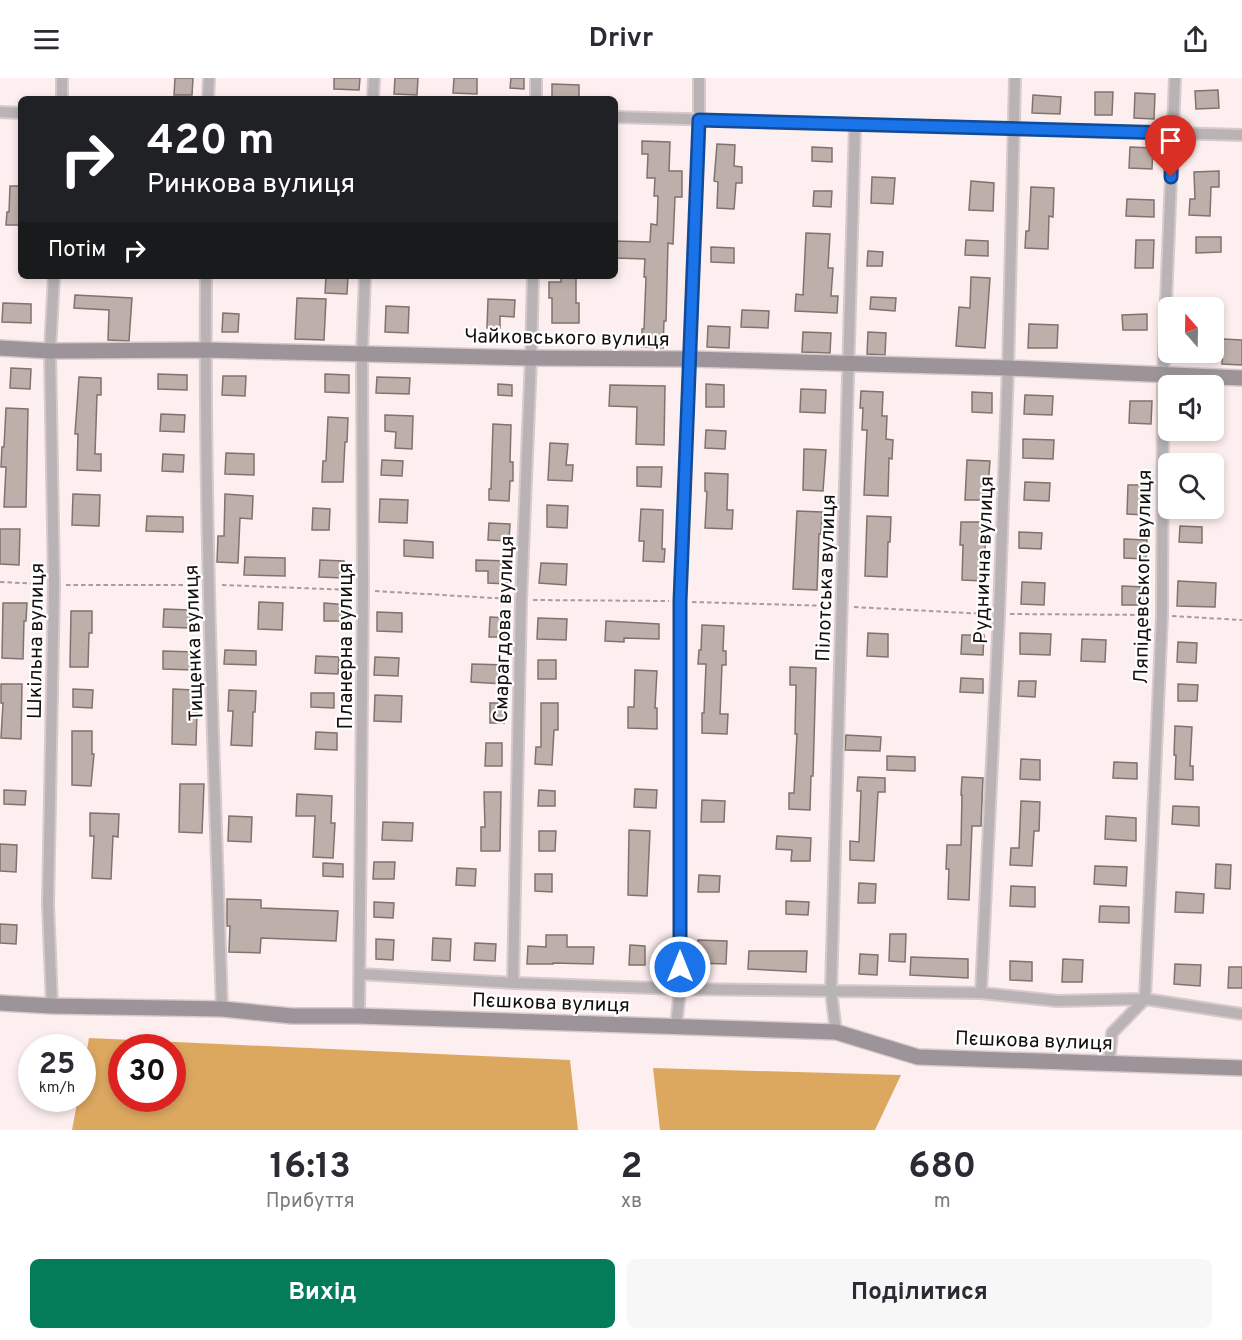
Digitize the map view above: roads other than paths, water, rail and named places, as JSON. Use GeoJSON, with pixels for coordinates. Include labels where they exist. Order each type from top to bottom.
{"type":"FeatureCollection","features":[{"type":"Feature","properties":{"kind":"street"},"geometry":{"type":"LineString","coordinates":[[62,78],[62,96]]}},
{"type":"Feature","properties":{"kind":"street"},"geometry":{"type":"LineString","coordinates":[[208,96],[209,78]]}},
{"type":"Feature","properties":{"kind":"street"},"geometry":{"type":"LineString","coordinates":[[373,96],[374,78]]}},
{"type":"Feature","properties":{"kind":"street"},"geometry":{"type":"LineString","coordinates":[[536,78],[536,96]]}},
{"type":"Feature","properties":{"kind":"street"},"geometry":{"type":"LineString","coordinates":[[676,1027],[680,989],[680,601],[699,78]]}},
{"type":"Feature","properties":{"kind":"street","name":"Руднична вулиця"},"geometry":{"type":"LineString","coordinates":[[981,993],[999,614],[1015,78]]}},
{"type":"Feature","properties":{"kind":"street","name":"Ляпідевського вулиця"},"geometry":{"type":"LineString","coordinates":[[1163,375],[1175,78]]}},
{"type":"Feature","properties":{"kind":"street"},"geometry":{"type":"LineString","coordinates":[[0,112],[18,113]]}},
{"type":"Feature","properties":{"kind":"street"},"geometry":{"type":"LineString","coordinates":[[618,117],[1242,135]]}},
{"type":"Feature","properties":{"kind":"street","name":"Пілотська вулиця"},"geometry":{"type":"LineString","coordinates":[[836,1032],[831,991],[855,124]]}},
{"type":"Feature","properties":{"kind":"street","name":"Шкільна вулиця"},"geometry":{"type":"LineString","coordinates":[[52,1006],[48,904],[54,585],[50,351],[54,279]]}},
{"type":"Feature","properties":{"kind":"street","name":"Тищенка вулиця"},"geometry":{"type":"LineString","coordinates":[[206,279],[209,585],[222,1009]]}},
{"type":"Feature","properties":{"kind":"street","name":"Планерна вулиця"},"geometry":{"type":"LineString","coordinates":[[359,1016],[363,590],[362,354],[365,279]]}},
{"type":"Feature","properties":{"kind":"street","name":"Смарагдова вулиця"},"geometry":{"type":"LineString","coordinates":[[513,983],[521,600],[533,279]]}},
{"type":"Feature","properties":{"kind":"street","name":"Чайковського вулиця"},"geometry":{"type":"LineString","coordinates":[[0,348],[50,351],[206,350],[531,358],[690,359],[1008,368],[1158,376]]}},
{"type":"Feature","properties":{"kind":"street","name":"Чайковського вулиця"},"geometry":{"type":"LineString","coordinates":[[1224,378],[1242,378]]}},
{"type":"Feature","properties":{"kind":"street","name":"Ляпідевського вулиця"},"geometry":{"type":"LineString","coordinates":[[1145,999],[1162,615],[1163,441]]}},
{"type":"Feature","properties":{"kind":"street"},"geometry":{"type":"LineString","coordinates":[[360,974],[513,983],[680,989],[981,993],[1058,1001],[1145,999],[1242,1014]]}},
{"type":"Feature","properties":{"kind":"street"},"geometry":{"type":"LineString","coordinates":[[1109,1063],[1112,1033],[1145,999]]}},
{"type":"Feature","properties":{"kind":"street","name":"Пєшкова вулиця"},"geometry":{"type":"LineString","coordinates":[[0,1003],[222,1009],[292,1016],[359,1016],[836,1032],[918,1057],[1242,1068]]}}]}
